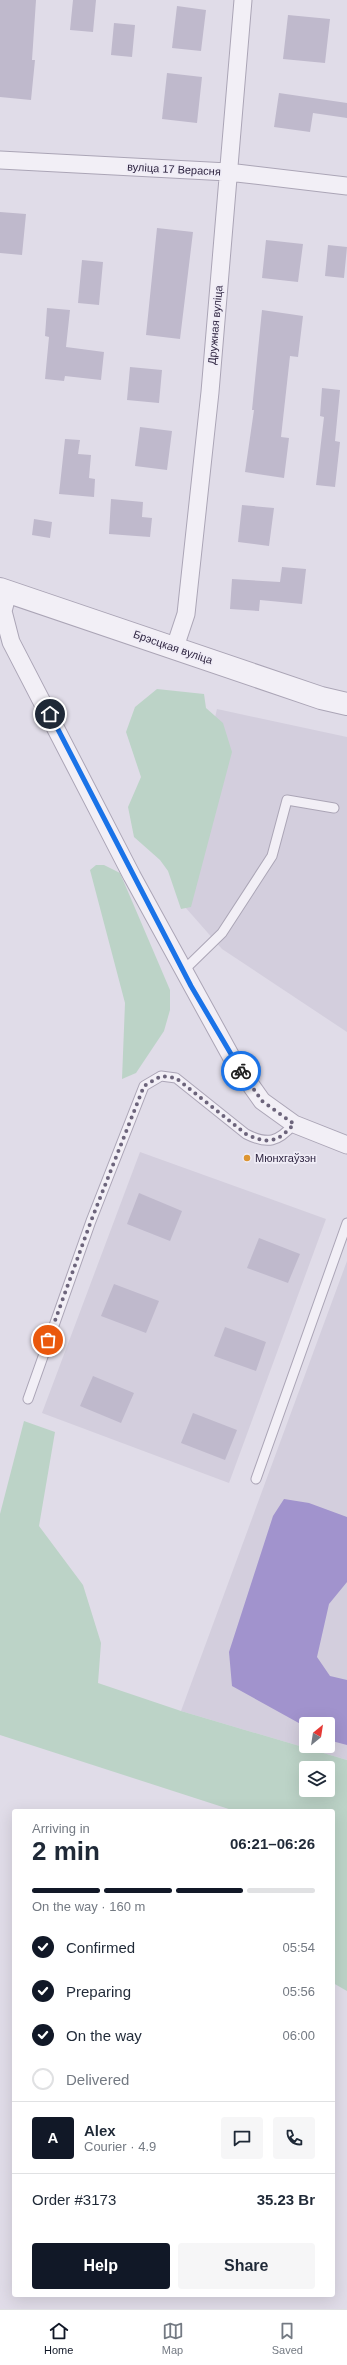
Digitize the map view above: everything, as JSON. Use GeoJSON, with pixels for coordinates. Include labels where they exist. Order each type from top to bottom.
{"type":"FeatureCollection","features":[{"type":"Feature","properties":{"kind":"street","name":"Дружная вуліца"},"geometry":{"type":"LineString","coordinates":[[175,647],[186,614],[210,392],[243,0]]}},
{"type":"Feature","properties":{"kind":"street","name":"вуліца 17 Верасня"},"geometry":{"type":"LineString","coordinates":[[0,160],[228,172],[347,186]]}},
{"type":"Feature","properties":{"kind":"street","name":"Брэсцкая вуліца"},"geometry":{"type":"LineString","coordinates":[[4,590],[321,698],[347,704]]}},
{"type":"Feature","properties":{"kind":"street"},"geometry":{"type":"LineString","coordinates":[[4,590],[3,611],[11,642],[183,971],[233,1060],[262,1101],[294,1124],[347,1145]]}},
{"type":"Feature","properties":{"kind":"lane"},"geometry":{"type":"LineString","coordinates":[[183,971],[222,933],[272,856],[287,800],[334,808]]}},
{"type":"Feature","properties":{"kind":"lane"},"geometry":{"type":"LineString","coordinates":[[28,1399],[91,1221],[144,1086],[161,1076],[176,1078],[246,1134],[256,1140],[271,1141],[283,1137],[294,1124]]}},
{"type":"Feature","properties":{"kind":"lane"},"geometry":{"type":"LineString","coordinates":[[256,1479],[347,1223]]}},
{"type":"Feature","properties":{"kind":"shaded area"},"geometry":{"type":"Polygon","coordinates":[[[217,709],[347,737],[347,1032],[222,949],[178,899],[198,788],[217,709]]]}},
{"type":"Feature","properties":{"kind":"shaded area"},"geometry":{"type":"Polygon","coordinates":[[[140,1152],[326,1219],[229,1483],[42,1413],[140,1152]]]}},
{"type":"Feature","properties":{"kind":"shaded area"},"geometry":{"type":"Polygon","coordinates":[[[347,1261],[347,1760],[323,1753],[335,1753],[335,1717],[299,1717],[299,1746],[181,1711],[347,1261]]]}},
{"type":"Feature","properties":{"kind":"shaded area"},"geometry":{"type":"Polygon","coordinates":[[[284,1499],[309,1503],[347,1517],[347,1582],[329,1604],[317,1657],[330,1676],[347,1680],[347,1745],[335,1742],[335,1717],[299,1717],[299,1723],[232,1686],[229,1652],[273,1516],[284,1499]]]}},
{"type":"Feature","properties":{"kind":"green space"},"geometry":{"type":"Polygon","coordinates":[[[157,689],[204,694],[206,708],[223,723],[232,752],[191,907],[181,909],[168,871],[160,860],[134,837],[128,807],[141,777],[126,732],[135,707],[157,689]]]}},
{"type":"Feature","properties":{"kind":"green space"},"geometry":{"type":"Polygon","coordinates":[[[96,865],[104,865],[120,873],[170,990],[170,1010],[164,1031],[136,1073],[122,1079],[125,1003],[90,870],[96,865]]]}},
{"type":"Feature","properties":{"kind":"green space"},"geometry":{"type":"Polygon","coordinates":[[[24,1421],[55,1432],[39,1526],[83,1585],[101,1643],[98,1683],[181,1711],[299,1746],[299,1753],[323,1753],[347,1760],[347,1991],[335,1984],[335,1809],[229,1809],[0,1735],[0,1514],[24,1421]]]}},
{"type":"Feature","properties":{"kind":"building"},"geometry":{"type":"Polygon","coordinates":[[[0,0],[36,0],[32,60],[35,60],[31,100],[0,97],[0,0]]]}},
{"type":"Feature","properties":{"kind":"building"},"geometry":{"type":"Polygon","coordinates":[[[73,0],[96,0],[93,32],[70,30],[73,0]]]}},
{"type":"Feature","properties":{"kind":"building"},"geometry":{"type":"Polygon","coordinates":[[[177,6],[206,10],[201,51],[172,48],[177,6]]]}},
{"type":"Feature","properties":{"kind":"building"},"geometry":{"type":"Polygon","coordinates":[[[288,15],[330,19],[325,63],[283,59],[288,15]]]}},
{"type":"Feature","properties":{"kind":"building"},"geometry":{"type":"Polygon","coordinates":[[[114,23],[135,25],[132,57],[111,55],[114,23]]]}},
{"type":"Feature","properties":{"kind":"building"},"geometry":{"type":"Polygon","coordinates":[[[167,73],[202,77],[197,123],[162,119],[167,73]]]}},
{"type":"Feature","properties":{"kind":"building"},"geometry":{"type":"Polygon","coordinates":[[[279,93],[347,103],[347,118],[313,113],[310,132],[274,127],[279,93]]]}},
{"type":"Feature","properties":{"kind":"building"},"geometry":{"type":"Polygon","coordinates":[[[0,212],[26,214],[22,255],[0,253],[0,212]]]}},
{"type":"Feature","properties":{"kind":"building"},"geometry":{"type":"Polygon","coordinates":[[[157,228],[193,232],[180,339],[146,335],[157,228]]]}},
{"type":"Feature","properties":{"kind":"building"},"geometry":{"type":"Polygon","coordinates":[[[266,240],[303,244],[298,282],[262,278],[266,240]]]}},
{"type":"Feature","properties":{"kind":"building"},"geometry":{"type":"Polygon","coordinates":[[[328,245],[347,247],[344,278],[325,276],[328,245]]]}},
{"type":"Feature","properties":{"kind":"building"},"geometry":{"type":"Polygon","coordinates":[[[82,260],[103,262],[99,305],[78,303],[82,260]]]}},
{"type":"Feature","properties":{"kind":"building"},"geometry":{"type":"Polygon","coordinates":[[[47,308],[70,310],[66,347],[104,352],[101,380],[65,376],[64,381],[45,379],[49,337],[45,336],[47,308]]]}},
{"type":"Feature","properties":{"kind":"building"},"geometry":{"type":"Polygon","coordinates":[[[262,310],[303,316],[298,357],[290,356],[281,437],[289,438],[284,478],[245,472],[254,410],[252,410],[262,310]]]}},
{"type":"Feature","properties":{"kind":"building"},"geometry":{"type":"Polygon","coordinates":[[[130,367],[162,370],[159,403],[127,400],[130,367]]]}},
{"type":"Feature","properties":{"kind":"building"},"geometry":{"type":"Polygon","coordinates":[[[322,388],[340,390],[335,441],[340,442],[335,487],[316,485],[324,417],[320,416],[322,388]]]}},
{"type":"Feature","properties":{"kind":"building"},"geometry":{"type":"Polygon","coordinates":[[[140,427],[172,431],[167,470],[135,466],[140,427]]]}},
{"type":"Feature","properties":{"kind":"building"},"geometry":{"type":"Polygon","coordinates":[[[65,439],[80,440],[78,454],[91,455],[89,478],[95,479],[94,497],[59,494],[65,439]]]}},
{"type":"Feature","properties":{"kind":"building"},"geometry":{"type":"Polygon","coordinates":[[[111,499],[143,502],[142,517],[152,518],[150,537],[109,534],[111,499]]]}},
{"type":"Feature","properties":{"kind":"building"},"geometry":{"type":"Polygon","coordinates":[[[242,505],[274,508],[269,546],[238,542],[242,505]]]}},
{"type":"Feature","properties":{"kind":"building"},"geometry":{"type":"Polygon","coordinates":[[[34,519],[52,522],[50,538],[32,535],[34,519]]]}},
{"type":"Feature","properties":{"kind":"building"},"geometry":{"type":"Polygon","coordinates":[[[282,567],[306,569],[302,604],[260,600],[259,611],[230,609],[232,579],[280,582],[282,567]]]}},
{"type":"Feature","properties":{"kind":"building"},"geometry":{"type":"Polygon","coordinates":[[[139,1193],[182,1211],[170,1241],[127,1224],[139,1193]]]}},
{"type":"Feature","properties":{"kind":"building"},"geometry":{"type":"Polygon","coordinates":[[[259,1238],[300,1254],[288,1283],[247,1268],[259,1238]]]}},
{"type":"Feature","properties":{"kind":"building"},"geometry":{"type":"Polygon","coordinates":[[[114,1284],[159,1301],[146,1333],[101,1316],[114,1284]]]}},
{"type":"Feature","properties":{"kind":"building"},"geometry":{"type":"Polygon","coordinates":[[[225,1327],[266,1342],[256,1371],[214,1356],[225,1327]]]}},
{"type":"Feature","properties":{"kind":"building"},"geometry":{"type":"Polygon","coordinates":[[[93,1376],[134,1393],[121,1423],[80,1406],[93,1376]]]}},
{"type":"Feature","properties":{"kind":"building"},"geometry":{"type":"Polygon","coordinates":[[[193,1413],[237,1430],[225,1460],[181,1443],[193,1413]]]}},
{"type":"Feature","properties":{"kind":"way so far"},"geometry":{"type":"LineString","coordinates":[[48,1340],[91,1221],[144,1086],[161,1076],[176,1078],[246,1134],[256,1140],[271,1141],[283,1137],[294,1124],[262,1101],[241,1071]]}},
{"type":"Feature","properties":{"kind":"place","name":"Мюнхгаўзэн"},"geometry":{"type":"Point","coordinates":[247,1158]}},
{"type":"Feature","properties":{"kind":"route"},"geometry":{"type":"LineString","coordinates":[[50,714],[132,876],[191,986],[233,1060],[241,1071]]}}]}
